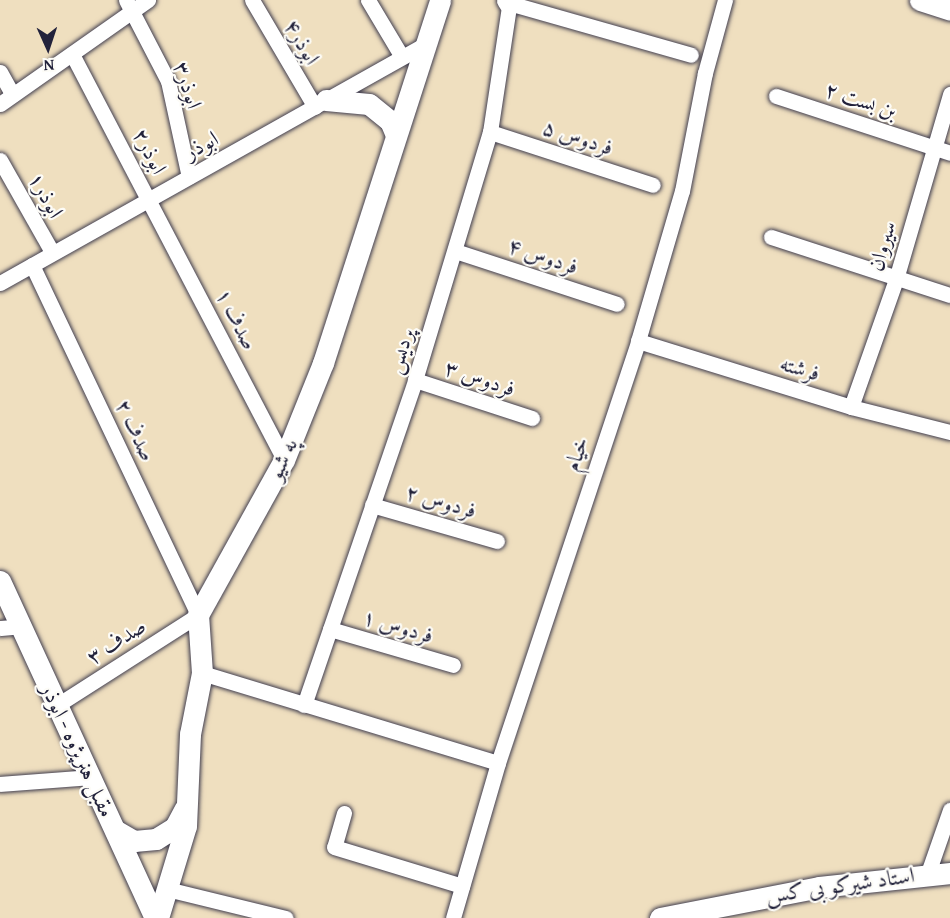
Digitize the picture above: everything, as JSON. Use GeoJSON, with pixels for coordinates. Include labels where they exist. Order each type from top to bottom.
{"type":"FeatureCollection","features":[{"type":"Feature","properties":{"kind":"street"},"geometry":{"type":"LineString","coordinates":[[0,104],[72,54],[129,6],[148,0]]}},
{"type":"Feature","properties":{"kind":"street","name":"ابوذر۴"},"geometry":{"type":"LineString","coordinates":[[252,0],[320,103]]}},
{"type":"Feature","properties":{"kind":"street"},"geometry":{"type":"LineString","coordinates":[[368,0],[402,57]]}},
{"type":"Feature","properties":{"kind":"street","name":"په شیو"},"geometry":{"type":"LineString","coordinates":[[198,615],[284,460],[323,363],[395,133],[440,0]]}},
{"type":"Feature","properties":{"kind":"street","name":"خیام"},"geometry":{"type":"LineString","coordinates":[[453,918],[498,763],[638,341],[682,191],[705,73],[725,0]]}},
{"type":"Feature","properties":{"kind":"street"},"geometry":{"type":"LineString","coordinates":[[920,0],[950,10]]}},
{"type":"Feature","properties":{"kind":"street"},"geometry":{"type":"LineString","coordinates":[[508,1],[691,55]]}},
{"type":"Feature","properties":{"kind":"street","name":"پردیس"},"geometry":{"type":"LineString","coordinates":[[304,705],[415,380],[490,132],[508,1]]}},
{"type":"Feature","properties":{"kind":"street","name":"ابوذر۳"},"geometry":{"type":"LineString","coordinates":[[129,6],[168,81],[189,177]]}},
{"type":"Feature","properties":{"kind":"street","name":"ابوذر"},"geometry":{"type":"LineString","coordinates":[[0,283],[424,45]]}},
{"type":"Feature","properties":{"kind":"street","name":"ابوذر۲"},"geometry":{"type":"LineString","coordinates":[[72,54],[150,199]]}},
{"type":"Feature","properties":{"kind":"street"},"geometry":{"type":"LineString","coordinates":[[0,72],[13,95]]}},
{"type":"Feature","properties":{"kind":"street","name":"سیروان"},"geometry":{"type":"LineString","coordinates":[[851,407],[896,279],[950,94]]}},
{"type":"Feature","properties":{"kind":"street","name":"بن بست ۲"},"geometry":{"type":"LineString","coordinates":[[776,96],[950,153]]}},
{"type":"Feature","properties":{"kind":"street"},"geometry":{"type":"LineString","coordinates":[[320,103],[369,104],[386,116],[395,133]]}},
{"type":"Feature","properties":{"kind":"street","name":"فردوس ۵"},"geometry":{"type":"LineString","coordinates":[[490,132],[653,185]]}},
{"type":"Feature","properties":{"kind":"street","name":"ابوذر۱"},"geometry":{"type":"LineString","coordinates":[[0,160],[52,252]]}},
{"type":"Feature","properties":{"kind":"street","name":"صدف ۱"},"geometry":{"type":"LineString","coordinates":[[150,199],[284,460]]}},
{"type":"Feature","properties":{"kind":"street"},"geometry":{"type":"LineString","coordinates":[[771,237],[950,295]]}},
{"type":"Feature","properties":{"kind":"street","name":"فردوس ۴"},"geometry":{"type":"LineString","coordinates":[[455,251],[617,304]]}},
{"type":"Feature","properties":{"kind":"street","name":"صدف ۲"},"geometry":{"type":"LineString","coordinates":[[32,265],[198,615]]}},
{"type":"Feature","properties":{"kind":"street","name":"فرشته"},"geometry":{"type":"LineString","coordinates":[[638,341],[851,407],[950,432]]}},
{"type":"Feature","properties":{"kind":"street","name":"فردوس ۳"},"geometry":{"type":"LineString","coordinates":[[415,380],[532,418]]}},
{"type":"Feature","properties":{"kind":"street","name":"فردوس ۲"},"geometry":{"type":"LineString","coordinates":[[372,505],[497,541]]}},
{"type":"Feature","properties":{"kind":"street","name":"مقبل هنرپژوه - ابوذر"},"geometry":{"type":"LineString","coordinates":[[0,581],[10,627],[57,705],[157,918]]}},
{"type":"Feature","properties":{"kind":"street"},"geometry":{"type":"LineString","coordinates":[[157,918],[186,826],[190,734],[202,673],[198,615]]}},
{"type":"Feature","properties":{"kind":"street","name":"صدف ۳"},"geometry":{"type":"LineString","coordinates":[[57,705],[198,615]]}},
{"type":"Feature","properties":{"kind":"street","name":"فردوس ۱"},"geometry":{"type":"LineString","coordinates":[[330,629],[453,665]]}},
{"type":"Feature","properties":{"kind":"street"},"geometry":{"type":"LineString","coordinates":[[202,673],[498,763]]}},
{"type":"Feature","properties":{"kind":"street"},"geometry":{"type":"LineString","coordinates":[[0,784],[91,777]]}},
{"type":"Feature","properties":{"kind":"street"},"geometry":{"type":"LineString","coordinates":[[115,830],[134,841],[156,839],[175,827],[188,796]]}},
{"type":"Feature","properties":{"kind":"street"},"geometry":{"type":"LineString","coordinates":[[928,873],[950,810]]}},
{"type":"Feature","properties":{"kind":"street"},"geometry":{"type":"LineString","coordinates":[[344,813],[334,847],[462,886]]}},
{"type":"Feature","properties":{"kind":"street","name":"استاد شیرکو بی کس"},"geometry":{"type":"LineString","coordinates":[[660,918],[819,886],[928,873],[950,873]]}},
{"type":"Feature","properties":{"kind":"street"},"geometry":{"type":"LineString","coordinates":[[167,889],[286,918]]}}]}
